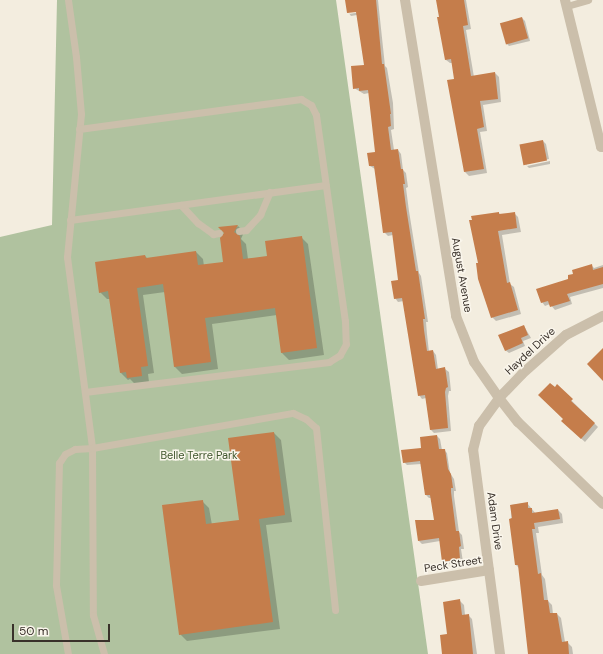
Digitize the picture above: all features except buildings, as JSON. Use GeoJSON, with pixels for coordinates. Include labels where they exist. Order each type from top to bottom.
{"type":"FeatureCollection","features":[{"type":"Feature","properties":{"kind":"street","name":"August Avenue"},"geometry":{"type":"LineString","coordinates":[[405,0],[456,316],[474,362],[518,422],[603,504]]}},
{"type":"Feature","properties":{"kind":"street"},"geometry":{"type":"LineString","coordinates":[[566,3],[602,147]]}},
{"type":"Feature","properties":{"kind":"street","name":"Haydel Drive"},"geometry":{"type":"LineString","coordinates":[[499,398],[522,374],[566,335],[603,316]]}},
{"type":"Feature","properties":{"kind":"street","name":"Adam Drive"},"geometry":{"type":"LineString","coordinates":[[499,398],[479,426],[473,450],[500,654]]}},
{"type":"Feature","properties":{"kind":"street","name":"Peck Street"},"geometry":{"type":"LineString","coordinates":[[421,581],[489,570]]}},
{"type":"Feature","properties":{"kind":"lane"},"geometry":{"type":"LineString","coordinates":[[68,0],[76,57],[81,114],[66,257],[92,448],[93,615],[104,654]]}},
{"type":"Feature","properties":{"kind":"lane"},"geometry":{"type":"LineString","coordinates":[[566,3],[588,0]]}},
{"type":"Feature","properties":{"kind":"lane"},"geometry":{"type":"LineString","coordinates":[[79,129],[301,99],[311,105],[316,116],[345,321],[346,344],[340,355],[329,362],[85,392]]}},
{"type":"Feature","properties":{"kind":"lane"},"geometry":{"type":"LineString","coordinates":[[70,220],[326,185]]}},
{"type":"Feature","properties":{"kind":"lane"},"geometry":{"type":"LineString","coordinates":[[239,231],[246,230],[260,215],[270,192]]}},
{"type":"Feature","properties":{"kind":"lane"},"geometry":{"type":"LineString","coordinates":[[181,205],[198,223],[213,234],[219,233]]}},
{"type":"Feature","properties":{"kind":"lane"},"geometry":{"type":"LineString","coordinates":[[68,654],[56,585],[59,463],[65,454],[75,449],[92,448],[293,413],[306,419],[316,428],[335,610]]}},
{"type":"Feature","properties":{"kind":"green space","name":"Belle Terre Park"},"geometry":{"type":"Polygon","coordinates":[[[57,0],[336,0],[428,654],[0,654],[0,237],[52,225],[57,0]]]}}]}
